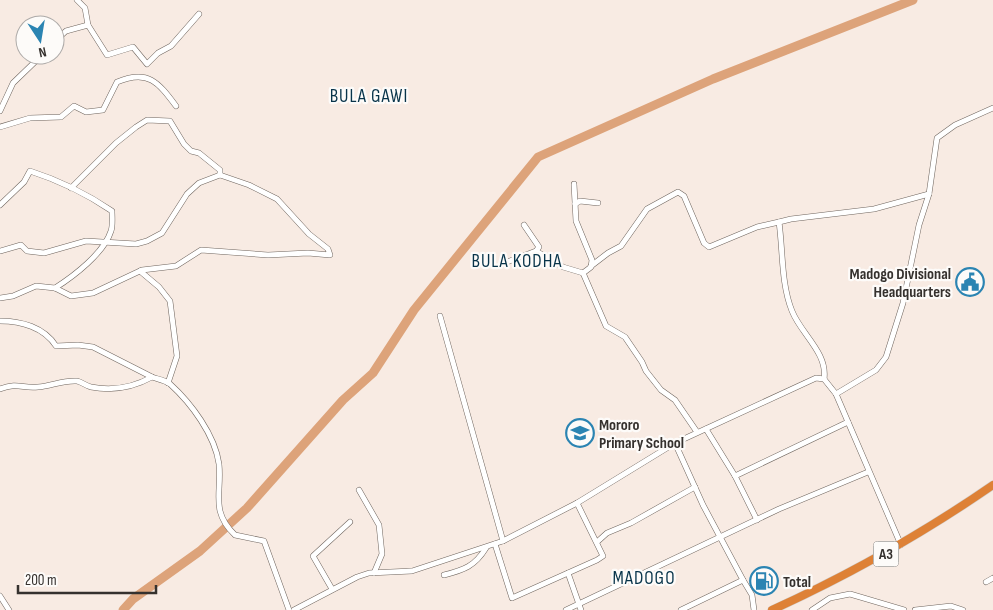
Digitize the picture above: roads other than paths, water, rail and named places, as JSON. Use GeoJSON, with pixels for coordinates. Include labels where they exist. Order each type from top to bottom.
{"type":"FeatureCollection","features":[{"type":"Feature","properties":{"kind":"highway","name":"A3"},"geometry":{"type":"LineString","coordinates":[[772,610],[841,578],[901,546],[993,485]]}},
{"type":"Feature","properties":{"kind":"street"},"geometry":{"type":"LineString","coordinates":[[77,0],[85,8],[88,25],[107,55],[133,47],[147,64],[158,52],[171,46],[199,14]]}},
{"type":"Feature","properties":{"kind":"street"},"geometry":{"type":"LineString","coordinates":[[65,32],[88,25]]}},
{"type":"Feature","properties":{"kind":"street"},"geometry":{"type":"LineString","coordinates":[[0,111],[13,83],[32,65]]}},
{"type":"Feature","properties":{"kind":"street"},"geometry":{"type":"LineString","coordinates":[[0,127],[30,118],[60,117],[74,106],[86,112],[103,110],[117,82],[134,75],[157,82],[176,106]]}},
{"type":"Feature","properties":{"kind":"street"},"geometry":{"type":"LineString","coordinates":[[836,394],[876,370],[886,357],[903,303],[919,224],[929,194],[937,138],[955,125],[993,108]]}},
{"type":"Feature","properties":{"kind":"street"},"geometry":{"type":"LineString","coordinates":[[71,188],[116,143],[147,120],[170,121],[184,144],[220,170],[220,175]]}},
{"type":"Feature","properties":{"kind":"street"},"geometry":{"type":"LineString","coordinates":[[0,205],[24,182],[30,171],[71,188],[112,212],[111,232],[89,262],[74,276],[55,288]]}},
{"type":"Feature","properties":{"kind":"street"},"geometry":{"type":"LineString","coordinates":[[0,251],[21,245],[27,250],[44,254],[86,240],[136,244],[162,233],[187,194],[199,183],[220,175],[249,185],[277,200],[309,234],[328,249],[330,255],[300,253],[268,255],[201,250],[176,266],[140,272],[93,293],[71,296],[55,288],[36,286],[13,296],[0,298]]}},
{"type":"Feature","properties":{"kind":"street"},"geometry":{"type":"LineString","coordinates":[[574,184],[576,221],[591,255],[591,267]]}},
{"type":"Feature","properties":{"kind":"street"},"geometry":{"type":"LineString","coordinates":[[583,273],[608,253],[621,246],[647,209],[678,192],[684,196],[704,243],[710,247],[757,227],[791,218],[874,209],[929,194]]}},
{"type":"Feature","properties":{"kind":"street"},"geometry":{"type":"LineString","coordinates":[[575,204],[580,201],[598,203]]}},
{"type":"Feature","properties":{"kind":"street"},"geometry":{"type":"LineString","coordinates":[[779,222],[790,304],[796,318],[821,358],[826,370],[824,379]]}},
{"type":"Feature","properties":{"kind":"street"},"geometry":{"type":"LineString","coordinates":[[507,262],[539,247],[524,225]]}},
{"type":"Feature","properties":{"kind":"street"},"geometry":{"type":"LineString","coordinates":[[536,250],[563,268],[583,273]]}},
{"type":"Feature","properties":{"kind":"street"},"geometry":{"type":"LineString","coordinates":[[140,272],[159,287],[170,301],[177,356],[168,383]]}},
{"type":"Feature","properties":{"kind":"street"},"geometry":{"type":"LineString","coordinates":[[583,273],[606,326],[625,337],[646,371],[662,390],[675,400],[697,432]]}},
{"type":"Feature","properties":{"kind":"street"},"geometry":{"type":"LineString","coordinates":[[440,316],[503,541]]}},
{"type":"Feature","properties":{"kind":"street"},"geometry":{"type":"LineString","coordinates":[[0,321],[19,320],[44,332],[56,346],[78,345],[93,347],[152,377],[168,383],[196,411],[214,445],[220,477],[218,507],[222,518],[235,535],[264,541],[289,610]]}},
{"type":"Feature","properties":{"kind":"street"},"geometry":{"type":"LineString","coordinates":[[0,389],[25,385],[38,388],[64,381],[78,381],[91,387],[120,388],[136,386],[152,377]]}},
{"type":"Feature","properties":{"kind":"street"},"geometry":{"type":"LineString","coordinates":[[294,610],[356,577],[374,573],[412,571],[503,541],[577,503],[674,443],[807,380],[816,378],[824,379],[836,394],[901,546]]}},
{"type":"Feature","properties":{"kind":"street"},"geometry":{"type":"LineString","coordinates":[[735,476],[848,422]]}},
{"type":"Feature","properties":{"kind":"street"},"geometry":{"type":"LineString","coordinates":[[706,429],[735,476],[758,520]]}},
{"type":"Feature","properties":{"kind":"street"},"geometry":{"type":"LineString","coordinates":[[674,443],[720,537],[752,595],[754,610]]}},
{"type":"Feature","properties":{"kind":"street"},"geometry":{"type":"LineString","coordinates":[[566,610],[581,607],[720,537],[868,472]]}},
{"type":"Feature","properties":{"kind":"street"},"geometry":{"type":"LineString","coordinates":[[596,542],[607,533],[631,523],[695,488]]}},
{"type":"Feature","properties":{"kind":"street"},"geometry":{"type":"LineString","coordinates":[[359,490],[378,525],[382,554],[374,573]]}},
{"type":"Feature","properties":{"kind":"street"},"geometry":{"type":"LineString","coordinates":[[495,544],[512,598],[603,556],[577,503]]}},
{"type":"Feature","properties":{"kind":"street"},"geometry":{"type":"LineString","coordinates":[[332,589],[312,556],[350,522]]}},
{"type":"Feature","properties":{"kind":"street"},"geometry":{"type":"LineString","coordinates":[[444,576],[465,570],[473,565],[486,547]]}},
{"type":"Feature","properties":{"kind":"street"},"geometry":{"type":"LineString","coordinates":[[568,573],[581,607]]}},
{"type":"Feature","properties":{"kind":"street"},"geometry":{"type":"LineString","coordinates":[[986,582],[993,578]]}},
{"type":"Feature","properties":{"kind":"street"},"geometry":{"type":"LineString","coordinates":[[681,610],[743,580]]}},
{"type":"Feature","properties":{"kind":"street"},"geometry":{"type":"LineString","coordinates":[[813,610],[830,598],[840,594],[850,594],[904,610]]}},
{"type":"Feature","properties":{"kind":"street"},"geometry":{"type":"LineString","coordinates":[[0,596],[9,610]]}},
{"type":"Feature","properties":{"kind":"street"},"geometry":{"type":"LineString","coordinates":[[915,610],[951,606],[963,610]]}},
{"type":"Feature","properties":{"kind":"waterway"},"geometry":{"type":"LineString","coordinates":[[123,610],[133,599],[200,551],[247,508],[343,400],[373,373],[414,310],[538,157],[713,79],[913,0]]}},
{"type":"Feature","properties":{"kind":"place","name":"Madogo Divisional Headquarters"},"geometry":{"type":"Point","coordinates":[970,282]}},
{"type":"Feature","properties":{"kind":"place","name":"Mororo Primary School"},"geometry":{"type":"Point","coordinates":[580,433]}},
{"type":"Feature","properties":{"kind":"place","name":"Total"},"geometry":{"type":"Point","coordinates":[764,581]}},
{"type":"Feature","properties":{"kind":"district","name":"BULA GAWI"},"geometry":{"type":"Point","coordinates":[369,95]}},
{"type":"Feature","properties":{"kind":"district","name":"BULA KODHA"},"geometry":{"type":"Point","coordinates":[517,260]}},
{"type":"Feature","properties":{"kind":"district","name":"MADOGO"},"geometry":{"type":"Point","coordinates":[644,577]}}]}
